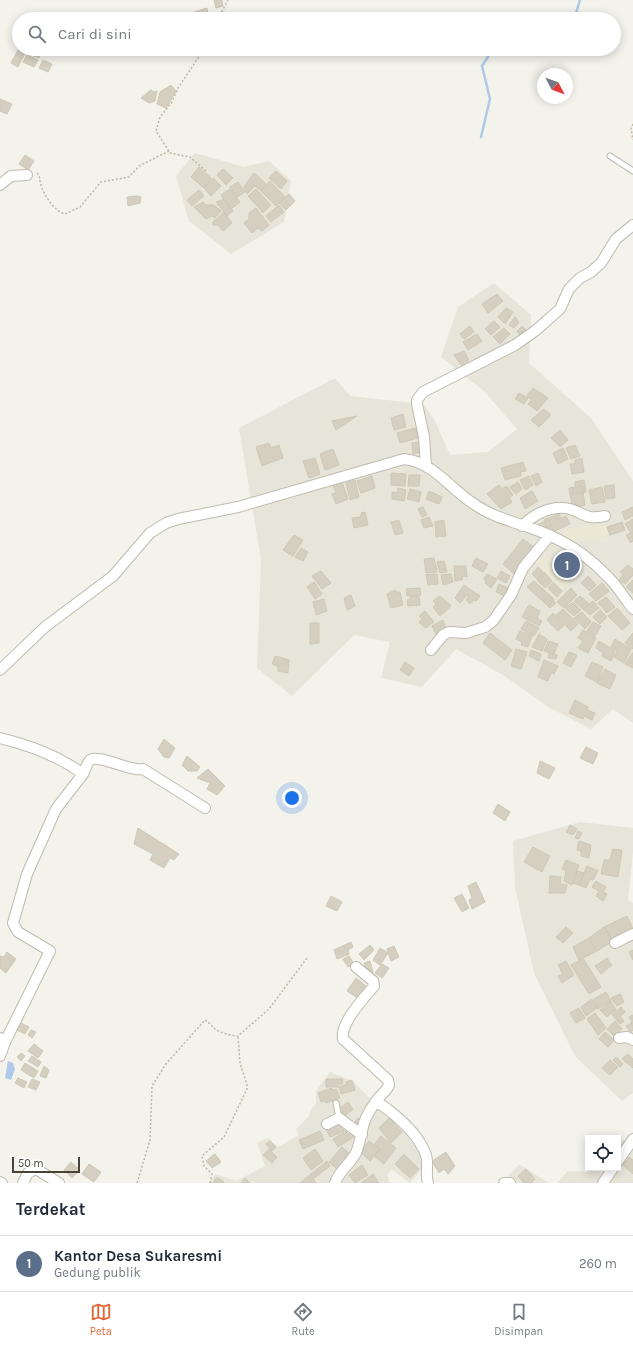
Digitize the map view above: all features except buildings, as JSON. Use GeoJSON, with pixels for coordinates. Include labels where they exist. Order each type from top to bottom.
{"type":"FeatureCollection","features":[{"type":"Feature","properties":{"kind":"street"},"geometry":{"type":"LineString","coordinates":[[0,185],[11,176],[27,175]]}},
{"type":"Feature","properties":{"kind":"street"},"geometry":{"type":"LineString","coordinates":[[426,465],[424,437],[417,404],[419,396],[423,392],[515,345],[534,331],[560,310],[569,289],[580,278],[592,272],[601,263],[616,239],[633,225]]}},
{"type":"Feature","properties":{"kind":"street"},"geometry":{"type":"LineString","coordinates":[[0,670],[45,627],[113,576],[150,533],[166,523],[178,519],[238,507],[404,459],[415,460],[426,465],[473,504],[493,516],[550,535],[588,559],[609,578],[633,609]]}},
{"type":"Feature","properties":{"kind":"street"},"geometry":{"type":"LineString","coordinates":[[522,526],[536,516],[557,508],[570,509],[591,518],[605,516]]}},
{"type":"Feature","properties":{"kind":"street"},"geometry":{"type":"LineString","coordinates":[[432,650],[443,635],[449,632],[466,633],[491,624],[503,609],[523,568],[550,535]]}},
{"type":"Feature","properties":{"kind":"street"},"geometry":{"type":"LineString","coordinates":[[0,738],[23,743],[52,756],[83,774]]}},
{"type":"Feature","properties":{"kind":"street"},"geometry":{"type":"LineString","coordinates":[[0,1056],[3,1040],[50,951],[18,932],[13,923],[27,874],[56,809],[83,774],[89,762],[95,759],[121,764],[136,771],[143,769],[205,808]]}},
{"type":"Feature","properties":{"kind":"street"},"geometry":{"type":"LineString","coordinates":[[615,943],[633,934]]}},
{"type":"Feature","properties":{"kind":"street"},"geometry":{"type":"LineString","coordinates":[[335,1183],[339,1175],[356,1153],[362,1135],[364,1122],[376,1101],[388,1089],[388,1080],[344,1042],[342,1036],[358,1003],[374,986],[373,981],[356,967]]}},
{"type":"Feature","properties":{"kind":"street"},"geometry":{"type":"LineString","coordinates":[[619,1038],[627,1037],[633,1040]]}},
{"type":"Feature","properties":{"kind":"street"},"geometry":{"type":"LineString","coordinates":[[376,1101],[398,1117],[417,1139],[427,1160],[428,1183]]}},
{"type":"Feature","properties":{"kind":"street"},"geometry":{"type":"LineString","coordinates":[[327,1124],[339,1118],[362,1135]]}},
{"type":"Feature","properties":{"kind":"street"},"geometry":{"type":"LineString","coordinates":[[621,1156],[633,1139]]}},
{"type":"Feature","properties":{"kind":"street"},"geometry":{"type":"LineString","coordinates":[[23,1183],[28,1173],[36,1168],[59,1183]]}},
{"type":"Feature","properties":{"kind":"street"},"geometry":{"type":"LineString","coordinates":[[603,1183],[611,1171]]}},
{"type":"Feature","properties":{"kind":"street"},"geometry":{"type":"LineString","coordinates":[[504,1183],[510,1183]]}},
{"type":"Feature","properties":{"kind":"lane"},"geometry":{"type":"LineString","coordinates":[[610,156],[633,171]]}},
{"type":"Feature","properties":{"kind":"lane"},"geometry":{"type":"LineString","coordinates":[[336,1103],[339,1118]]}},
{"type":"Feature","properties":{"kind":"path"},"geometry":{"type":"LineString","coordinates":[[222,12],[228,0]]}},
{"type":"Feature","properties":{"kind":"path"},"geometry":{"type":"LineString","coordinates":[[168,152],[156,132],[157,123],[172,102],[178,88],[198,56]]}},
{"type":"Feature","properties":{"kind":"path"},"geometry":{"type":"LineString","coordinates":[[633,124],[631,128],[633,140]]}},
{"type":"Feature","properties":{"kind":"path"},"geometry":{"type":"LineString","coordinates":[[27,175],[36,173],[39,174],[42,187],[54,206],[60,212],[65,214],[80,207],[101,182],[129,177],[139,166],[168,152],[190,158],[207,172]]}},
{"type":"Feature","properties":{"kind":"path"},"geometry":{"type":"LineString","coordinates":[[137,1183],[150,1140],[152,1110],[151,1092],[158,1076],[205,1020],[215,1029],[230,1036],[238,1036],[269,1009],[307,958]]}},
{"type":"Feature","properties":{"kind":"path"},"geometry":{"type":"LineString","coordinates":[[210,1183],[212,1174],[204,1166],[202,1156],[224,1137],[247,1089],[247,1084],[240,1063],[238,1036]]}},
{"type":"Feature","properties":{"kind":"shaded area"},"geometry":{"type":"Polygon","coordinates":[[[195,153],[244,167],[269,161],[291,181],[284,222],[231,254],[189,221],[176,176],[195,153]]]}},
{"type":"Feature","properties":{"kind":"shaded area"},"geometry":{"type":"Polygon","coordinates":[[[494,283],[531,315],[529,363],[591,418],[633,481],[633,723],[613,709],[591,729],[550,708],[503,675],[456,649],[422,687],[381,678],[390,642],[354,635],[292,696],[257,668],[261,560],[239,428],[335,378],[350,396],[423,404],[434,419],[450,455],[488,452],[517,429],[484,391],[441,357],[458,307],[494,283]]]}},
{"type":"Feature","properties":{"kind":"shaded area"},"geometry":{"type":"Polygon","coordinates":[[[606,524],[608,541],[598,542],[597,539],[564,543],[563,529],[606,524]]]}},
{"type":"Feature","properties":{"kind":"shaded area"},"geometry":{"type":"Polygon","coordinates":[[[545,553],[571,581],[562,590],[535,562],[545,553]]]}},
{"type":"Feature","properties":{"kind":"shaded area"},"geometry":{"type":"Polygon","coordinates":[[[580,822],[633,828],[633,851],[628,900],[633,903],[633,1093],[622,1101],[575,1056],[534,973],[515,887],[513,841],[580,822]]]}},
{"type":"Feature","properties":{"kind":"shaded area"},"geometry":{"type":"Polygon","coordinates":[[[330,1072],[353,1081],[379,1108],[395,1121],[424,1156],[422,1169],[410,1183],[392,1170],[387,1175],[390,1183],[209,1183],[216,1174],[236,1181],[265,1166],[257,1143],[268,1138],[278,1147],[299,1135],[296,1129],[309,1116],[316,1103],[316,1091],[330,1072]]]}},
{"type":"Feature","properties":{"kind":"shaded area"},"geometry":{"type":"Polygon","coordinates":[[[621,1139],[633,1146],[633,1183],[557,1183],[568,1171],[621,1171],[621,1139]]]}},
{"type":"Feature","properties":{"kind":"shaded area"},"geometry":{"type":"Polygon","coordinates":[[[519,1164],[549,1183],[502,1183],[519,1164]]]}},
{"type":"Feature","properties":{"kind":"water"},"geometry":{"type":"Polygon","coordinates":[[[8,1061],[13,1063],[15,1069],[11,1080],[5,1078],[8,1061]]]}},
{"type":"Feature","properties":{"kind":"waterway"},"geometry":{"type":"LineString","coordinates":[[576,12],[580,0]]}},
{"type":"Feature","properties":{"kind":"waterway"},"geometry":{"type":"LineString","coordinates":[[481,137],[490,99],[482,66],[488,56]]}},
{"type":"Feature","properties":{"kind":"place","name":"Kantor Desa Sukaresmi"},"geometry":{"type":"Point","coordinates":[567,565]}}]}
